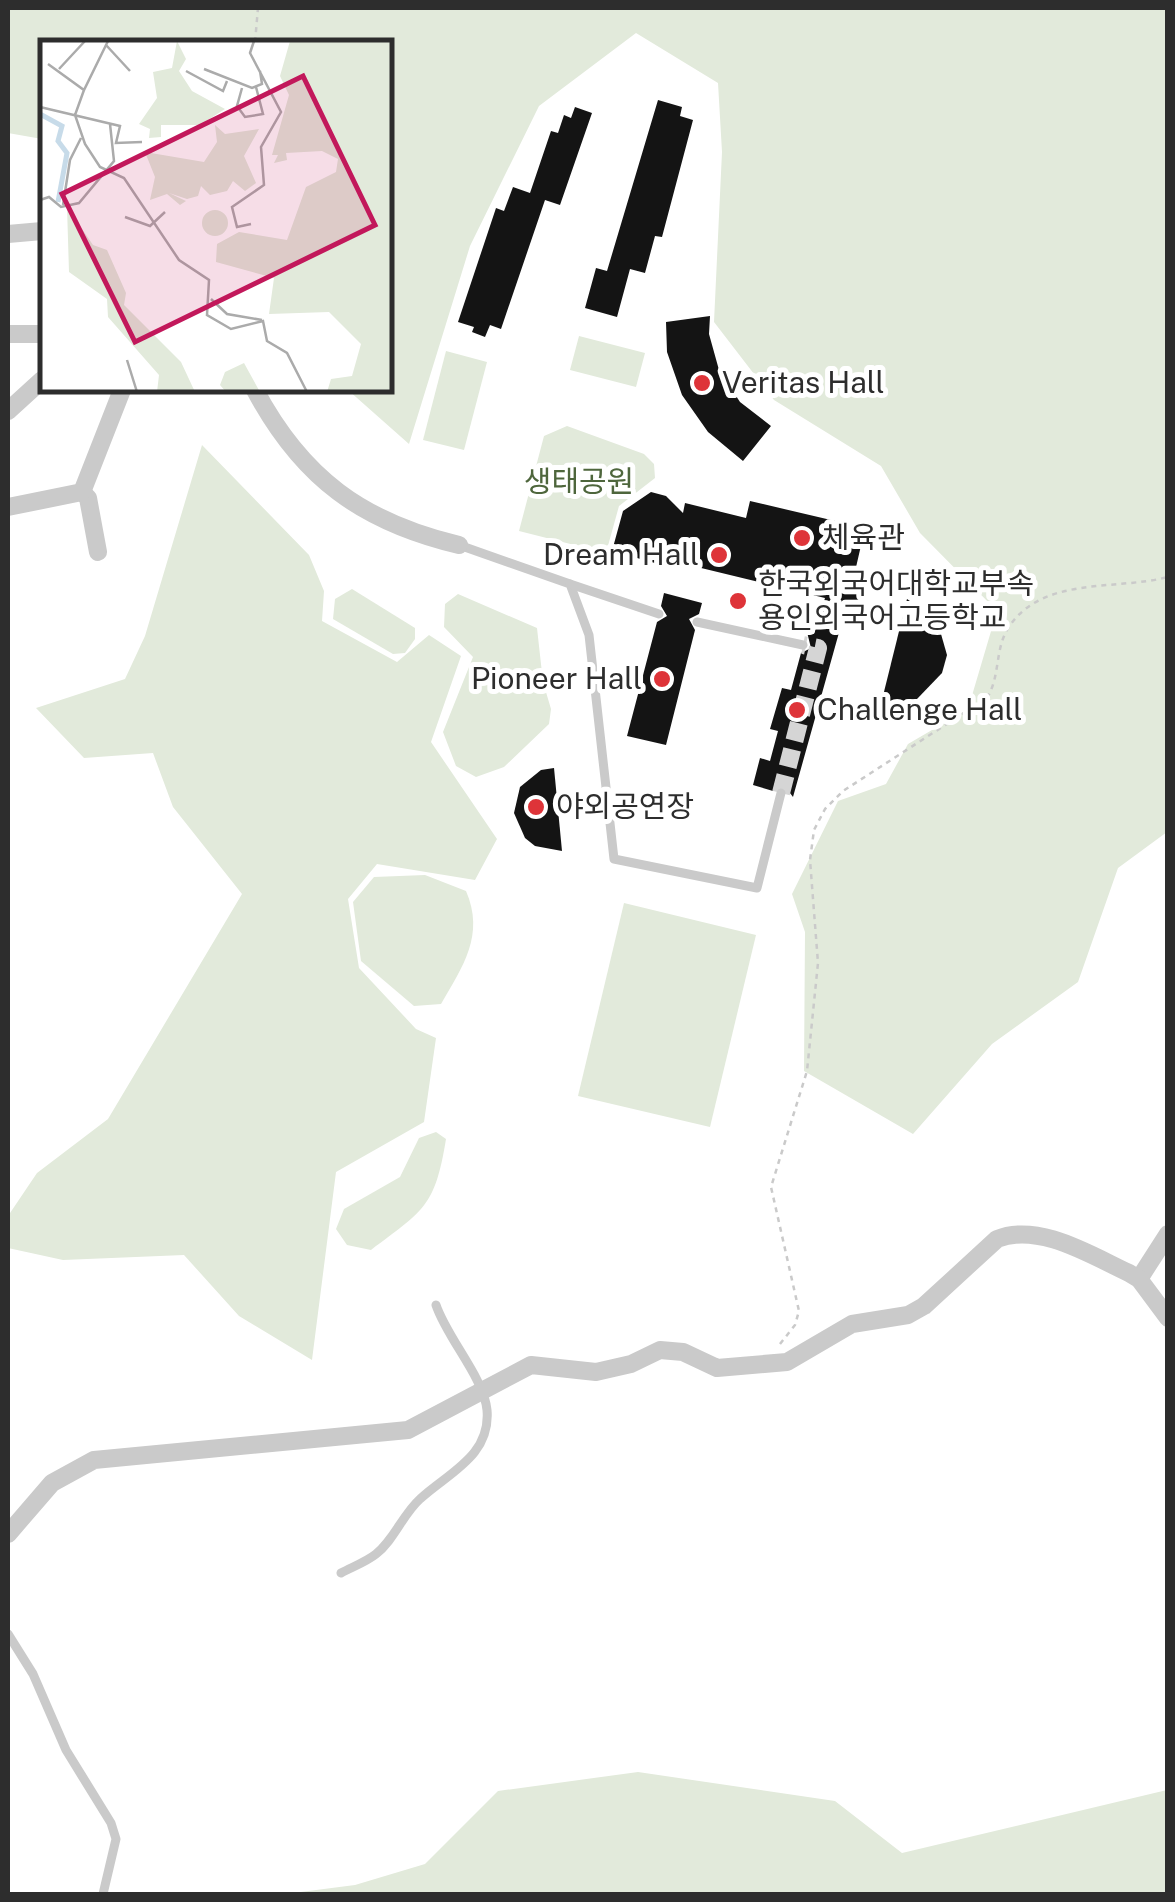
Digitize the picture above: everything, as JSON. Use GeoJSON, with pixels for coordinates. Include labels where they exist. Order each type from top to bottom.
{"type":"FeatureCollection","features":[{"type":"Feature","properties":{"kind":"street"},"geometry":{"type":"LineString","coordinates":[[8,234],[40,231]]}},
{"type":"Feature","properties":{"kind":"street"},"geometry":{"type":"LineString","coordinates":[[8,334],[40,334]]}},
{"type":"Feature","properties":{"kind":"street"},"geometry":{"type":"LineString","coordinates":[[8,411],[40,382]]}},
{"type":"Feature","properties":{"kind":"street"},"geometry":{"type":"LineString","coordinates":[[82,492],[121,392]]}},
{"type":"Feature","properties":{"kind":"street"},"geometry":{"type":"LineString","coordinates":[[256,392],[280,437],[325,484],[414,534],[459,545]]}},
{"type":"Feature","properties":{"kind":"street"},"geometry":{"type":"LineString","coordinates":[[8,507],[82,492]]}},
{"type":"Feature","properties":{"kind":"street"},"geometry":{"type":"LineString","coordinates":[[82,492],[88,498],[98,552]]}},
{"type":"Feature","properties":{"kind":"street"},"geometry":{"type":"LineString","coordinates":[[8,1534],[52,1483],[94,1460],[408,1430],[480,1388],[530,1365],[596,1372],[631,1364],[660,1350],[684,1352],[718,1368],[787,1362],[852,1324],[908,1315],[924,1306],[997,1239],[1009,1234],[1057,1240],[1139,1279],[1168,1318]]}},
{"type":"Feature","properties":{"kind":"street"},"geometry":{"type":"LineString","coordinates":[[1139,1279],[1168,1234]]}},
{"type":"Feature","properties":{"kind":"lane"},"geometry":{"type":"LineString","coordinates":[[459,545],[659,614]]}},
{"type":"Feature","properties":{"kind":"lane"},"geometry":{"type":"LineString","coordinates":[[570,584],[590,635],[614,859],[756,888],[781,793]]}},
{"type":"Feature","properties":{"kind":"lane"},"geometry":{"type":"LineString","coordinates":[[697,622],[803,644]]}},
{"type":"Feature","properties":{"kind":"lane"},"geometry":{"type":"LineString","coordinates":[[342,1573],[378,1553],[417,1501],[469,1461],[482,1439],[487,1411],[480,1388],[446,1333],[436,1305]]}},
{"type":"Feature","properties":{"kind":"lane"},"geometry":{"type":"LineString","coordinates":[[8,1634],[33,1674],[66,1750],[110,1823],[116,1840],[103,1894]]}},
{"type":"Feature","properties":{"kind":"path"},"geometry":{"type":"LineString","coordinates":[[255,40],[258,8]]}},
{"type":"Feature","properties":{"kind":"path"},"geometry":{"type":"LineString","coordinates":[[765,1361],[795,1325],[799,1311],[776,1226],[771,1187],[807,1071],[818,962],[810,850],[819,819],[842,791],[987,698],[1006,634],[1030,608],[1067,590],[1128,586],[1168,577]]}},
{"type":"Feature","properties":{"kind":"green space"},"geometry":{"type":"Polygon","coordinates":[[[8,8],[1167,8],[1167,832],[1118,868],[1078,982],[992,1044],[913,1134],[804,1071],[805,932],[792,894],[838,801],[886,784],[908,744],[968,709],[997,611],[920,533],[881,466],[774,400],[714,322],[722,152],[718,83],[636,33],[539,106],[470,246],[409,444],[350,392],[392,392],[392,40],[40,40],[40,139],[8,133],[8,8]]]}},
{"type":"Feature","properties":{"kind":"green space"},"geometry":{"type":"Polygon","coordinates":[[[579,336],[645,353],[636,387],[570,370],[579,336]]]}},
{"type":"Feature","properties":{"kind":"green space"},"geometry":{"type":"Polygon","coordinates":[[[446,351],[487,362],[464,450],[423,440],[446,351]]]}},
{"type":"Feature","properties":{"kind":"green space","name":"생태공원"},"geometry":{"type":"Polygon","coordinates":[[[567,426],[644,454],[654,464],[655,478],[619,506],[606,553],[519,531],[544,436],[567,426]]]}},
{"type":"Feature","properties":{"kind":"green space"},"geometry":{"type":"Polygon","coordinates":[[[202,445],[309,555],[324,591],[322,621],[397,662],[429,635],[461,656],[431,742],[497,839],[475,880],[377,864],[348,899],[359,968],[416,1029],[436,1038],[424,1122],[336,1172],[312,1360],[239,1316],[184,1255],[63,1260],[8,1248],[8,1216],[37,1173],[108,1119],[242,894],[173,807],[153,753],[84,758],[36,708],[125,679],[145,636],[202,445]]]}},
{"type":"Feature","properties":{"kind":"green space"},"geometry":{"type":"Polygon","coordinates":[[[352,589],[415,628],[415,639],[405,653],[393,654],[333,619],[335,599],[352,589]]]}},
{"type":"Feature","properties":{"kind":"green space"},"geometry":{"type":"Polygon","coordinates":[[[458,594],[537,628],[543,682],[551,709],[549,724],[504,767],[476,777],[456,766],[443,732],[473,657],[444,627],[445,604],[458,594]]]}},
{"type":"Feature","properties":{"kind":"green space"},"geometry":{"type":"Polygon","coordinates":[[[425,875],[466,891],[472,936],[464,963],[441,1004],[414,1006],[361,961],[353,902],[374,877],[425,875]]]}},
{"type":"Feature","properties":{"kind":"green space"},"geometry":{"type":"Polygon","coordinates":[[[624,903],[756,935],[710,1127],[578,1096],[624,903]]]}},
{"type":"Feature","properties":{"kind":"green space"},"geometry":{"type":"Polygon","coordinates":[[[436,1132],[446,1139],[437,1179],[424,1205],[371,1250],[347,1245],[336,1229],[344,1209],[400,1177],[419,1138],[436,1132]]]}},
{"type":"Feature","properties":{"kind":"green space"},"geometry":{"type":"Polygon","coordinates":[[[638,1772],[835,1801],[902,1853],[1167,1790],[1167,1894],[285,1894],[355,1885],[425,1864],[498,1791],[638,1772]]]}},
{"type":"Feature","properties":{"kind":"building"},"geometry":{"type":"Polygon","coordinates":[[[658,100],[682,107],[680,116],[693,120],[662,237],[655,236],[645,273],[630,269],[617,317],[585,308],[596,268],[607,271],[658,100]]]}},
{"type":"Feature","properties":{"kind":"building"},"geometry":{"type":"Polygon","coordinates":[[[575,107],[592,113],[560,205],[545,200],[501,329],[490,325],[485,337],[472,332],[474,327],[458,322],[496,208],[504,211],[513,187],[530,193],[551,131],[558,133],[564,115],[571,118],[575,107]]]}},
{"type":"Feature","properties":{"kind":"building","name":"Veritas Hall"},"geometry":{"type":"Polygon","coordinates":[[[710,316],[709,334],[719,370],[740,402],[771,426],[743,461],[708,432],[682,395],[667,352],[666,322],[710,316]]]}},
{"type":"Feature","properties":{"kind":"building"},"geometry":{"type":"Polygon","coordinates":[[[651,492],[666,496],[683,513],[685,503],[746,518],[750,501],[865,528],[854,576],[869,579],[862,608],[847,604],[793,797],[784,785],[773,791],[753,785],[760,758],[770,761],[778,731],[770,729],[782,688],[791,690],[801,653],[811,648],[807,632],[814,634],[825,598],[664,559],[662,565],[612,551],[623,511],[651,492]]]}},
{"type":"Feature","properties":{"kind":"building","name":"Pioneer Hall"},"geometry":{"type":"Polygon","coordinates":[[[664,593],[702,603],[699,614],[689,619],[695,630],[666,745],[627,736],[657,622],[667,616],[661,606],[664,593]]]}},
{"type":"Feature","properties":{"kind":"building"},"geometry":{"type":"Polygon","coordinates":[[[907,599],[937,620],[947,655],[942,673],[917,699],[881,704],[907,599]]]}},
{"type":"Feature","properties":{"kind":"building","name":"야외공연장"},"geometry":{"type":"Polygon","coordinates":[[[554,768],[562,851],[535,846],[525,838],[514,813],[520,787],[541,770],[554,768]]]}},
{"type":"Feature","properties":{"kind":"tunnel"},"geometry":{"type":"LineString","coordinates":[[781,793],[818,648],[803,645]]}},
{"type":"Feature","properties":{"kind":"place","name":"Veritas Hall"},"geometry":{"type":"Point","coordinates":[702,383]}},
{"type":"Feature","properties":{"kind":"place","name":"체육관"},"geometry":{"type":"Point","coordinates":[802,538]}},
{"type":"Feature","properties":{"kind":"place","name":"Dream Hall"},"geometry":{"type":"Point","coordinates":[719,555]}},
{"type":"Feature","properties":{"kind":"place","name":"한국외국어대학교부속 용인외국어고등학교"},"geometry":{"type":"Point","coordinates":[738,601]}},
{"type":"Feature","properties":{"kind":"place","name":"Pioneer Hall"},"geometry":{"type":"Point","coordinates":[662,679]}},
{"type":"Feature","properties":{"kind":"place","name":"Challenge Hall"},"geometry":{"type":"Point","coordinates":[797,710]}},
{"type":"Feature","properties":{"kind":"place","name":"야외공연장"},"geometry":{"type":"Point","coordinates":[536,807]}}]}
